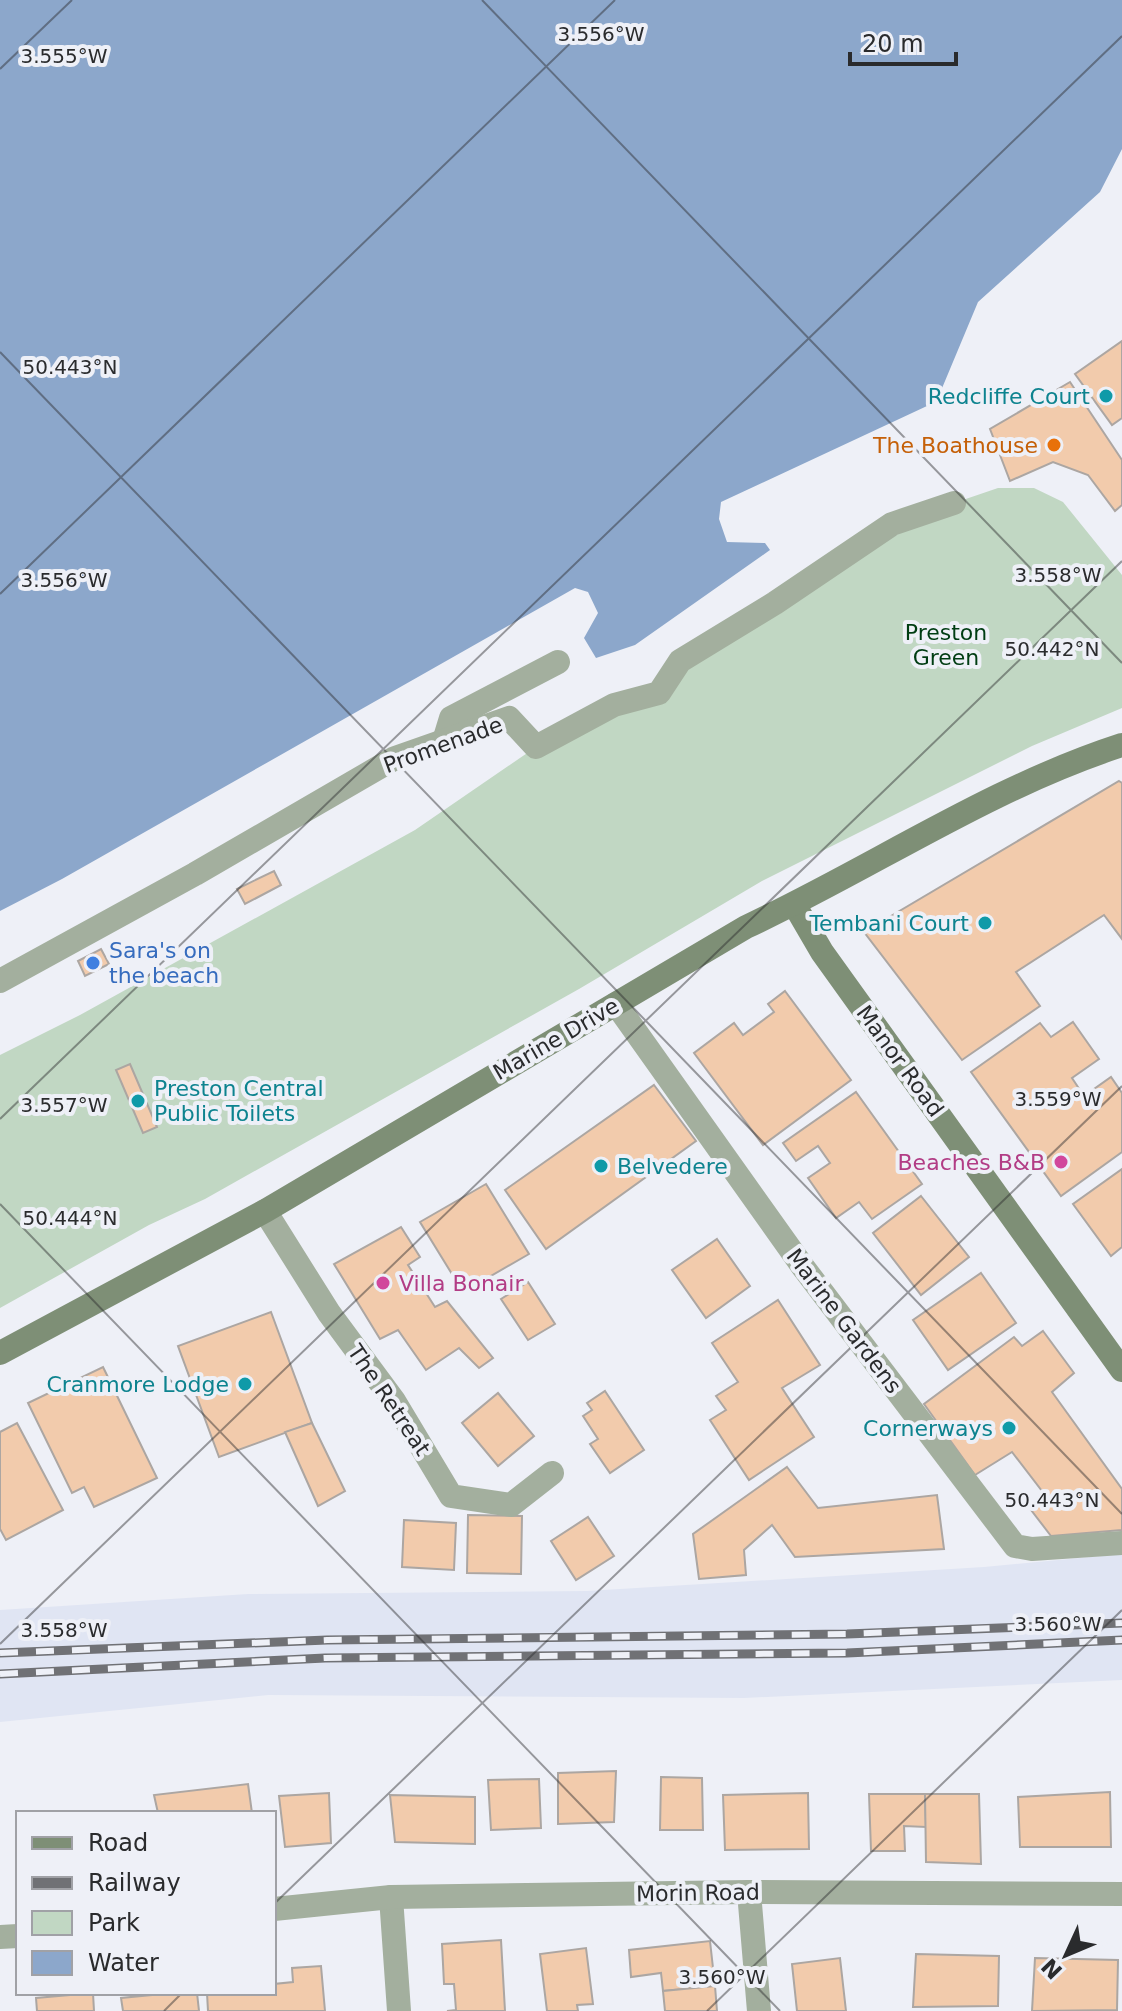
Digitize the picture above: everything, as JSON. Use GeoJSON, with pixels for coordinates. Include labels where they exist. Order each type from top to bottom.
{"type":"FeatureCollection","features":[{"type":"Feature","properties":{"kind":"main road","name":"Marine Drive"},"geometry":{"type":"LineString","coordinates":[[0,1353],[265,1211],[746,927],[958,814],[1073,761],[1122,745]]}},
{"type":"Feature","properties":{"kind":"main road","name":"Manor Road"},"geometry":{"type":"LineString","coordinates":[[794,904],[822,952],[1122,1370]]}},
{"type":"Feature","properties":{"kind":"street","name":"Promenade"},"geometry":{"type":"LineString","coordinates":[[0,981],[195,874],[395,758],[509,718],[536,747],[614,705],[659,693],[680,661],[775,603],[892,524],[954,503]]}},
{"type":"Feature","properties":{"kind":"street"},"geometry":{"type":"LineString","coordinates":[[444,741],[451,718],[558,662]]}},
{"type":"Feature","properties":{"kind":"street","name":"Marine Gardens"},"geometry":{"type":"LineString","coordinates":[[616,1004],[803,1267],[1015,1546],[1032,1549],[1122,1543]]}},
{"type":"Feature","properties":{"kind":"street","name":"The Retreat"},"geometry":{"type":"LineString","coordinates":[[265,1211],[329,1313],[394,1401],[451,1496],[511,1505],[552,1473]]}},
{"type":"Feature","properties":{"kind":"street"},"geometry":{"type":"LineString","coordinates":[[749,1892],[759,2011]]}},
{"type":"Feature","properties":{"kind":"street","name":"Morin Road"},"geometry":{"type":"LineString","coordinates":[[276,1909],[391,1897],[749,1892],[1122,1894]]}},
{"type":"Feature","properties":{"kind":"street"},"geometry":{"type":"LineString","coordinates":[[391,1897],[399,2011]]}},
{"type":"Feature","properties":{"kind":"shaded area"},"geometry":{"type":"Polygon","coordinates":[[[1122,1554],[1122,1680],[744,1698],[268,1695],[0,1722],[0,1610],[248,1594],[587,1591],[984,1567],[1122,1554]]]}},
{"type":"Feature","properties":{"kind":"green space","name":"Preston Green"},"geometry":{"type":"Polygon","coordinates":[[[998,488],[1034,488],[1063,502],[1122,575],[1122,708],[1032,746],[762,881],[579,989],[205,1199],[149,1225],[0,1308],[0,1055],[80,1015],[415,830],[536,747],[659,693],[680,661],[775,603],[954,503],[998,488]]]}},
{"type":"Feature","properties":{"kind":"water"},"geometry":{"type":"Polygon","coordinates":[[[0,0],[1122,0],[1122,149],[1100,192],[978,302],[940,393],[927,406],[721,502],[719,519],[727,542],[765,543],[770,550],[635,645],[596,658],[584,638],[598,613],[588,592],[575,588],[62,879],[0,911],[0,0]]]}},
{"type":"Feature","properties":{"kind":"building","name":"Redcliffe Court"},"geometry":{"type":"Polygon","coordinates":[[[1122,341],[1122,418],[1112,425],[1075,374],[1122,341]]]}},
{"type":"Feature","properties":{"kind":"building","name":"The Boathouse"},"geometry":{"type":"Polygon","coordinates":[[[1070,382],[1122,460],[1122,505],[1115,511],[1088,475],[1053,462],[1010,481],[990,429],[1070,382]]]}},
{"type":"Feature","properties":{"kind":"building","name":"Tembani Court"},"geometry":{"type":"Polygon","coordinates":[[[1119,781],[1122,783],[1122,939],[1104,915],[1016,972],[1040,1006],[962,1060],[864,932],[1119,781]]]}},
{"type":"Feature","properties":{"kind":"building"},"geometry":{"type":"Polygon","coordinates":[[[274,871],[281,885],[245,904],[237,889],[274,871]]]}},
{"type":"Feature","properties":{"kind":"building","name":"Sara's on the beach"},"geometry":{"type":"Polygon","coordinates":[[[101,949],[109,964],[85,976],[78,961],[101,949]]]}},
{"type":"Feature","properties":{"kind":"building"},"geometry":{"type":"Polygon","coordinates":[[[785,991],[851,1080],[763,1145],[694,1053],[734,1023],[743,1035],[774,1012],[768,1004],[785,991]]]}},
{"type":"Feature","properties":{"kind":"building"},"geometry":{"type":"Polygon","coordinates":[[[1073,1022],[1099,1059],[1072,1078],[1084,1096],[1111,1077],[1122,1093],[1122,1152],[1061,1196],[971,1072],[1040,1023],[1051,1037],[1073,1022]]]}},
{"type":"Feature","properties":{"kind":"building","name":"Preston Central Public Toilets"},"geometry":{"type":"Polygon","coordinates":[[[130,1064],[157,1127],[143,1133],[116,1070],[130,1064]]]}},
{"type":"Feature","properties":{"kind":"building","name":"Belvedere"},"geometry":{"type":"Polygon","coordinates":[[[654,1085],[696,1141],[546,1249],[505,1190],[654,1085]]]}},
{"type":"Feature","properties":{"kind":"building"},"geometry":{"type":"Polygon","coordinates":[[[856,1092],[922,1184],[872,1219],[859,1202],[836,1218],[808,1178],[830,1163],[818,1146],[796,1161],[783,1143],[856,1092]]]}},
{"type":"Feature","properties":{"kind":"building"},"geometry":{"type":"Polygon","coordinates":[[[1122,1169],[1122,1247],[1111,1256],[1073,1204],[1122,1169]]]}},
{"type":"Feature","properties":{"kind":"building"},"geometry":{"type":"Polygon","coordinates":[[[486,1184],[529,1254],[463,1292],[420,1222],[486,1184]]]}},
{"type":"Feature","properties":{"kind":"building"},"geometry":{"type":"Polygon","coordinates":[[[921,1196],[969,1257],[921,1295],[873,1233],[921,1196]]]}},
{"type":"Feature","properties":{"kind":"building","name":"Villa Bonair"},"geometry":{"type":"Polygon","coordinates":[[[401,1227],[420,1257],[408,1265],[435,1307],[447,1301],[493,1358],[479,1368],[459,1348],[426,1370],[398,1330],[380,1339],[334,1264],[401,1227]]]}},
{"type":"Feature","properties":{"kind":"building"},"geometry":{"type":"Polygon","coordinates":[[[717,1239],[750,1286],[706,1318],[672,1270],[717,1239]]]}},
{"type":"Feature","properties":{"kind":"building"},"geometry":{"type":"Polygon","coordinates":[[[981,1273],[1016,1323],[948,1370],[913,1320],[981,1273]]]}},
{"type":"Feature","properties":{"kind":"building"},"geometry":{"type":"Polygon","coordinates":[[[528,1282],[555,1324],[528,1340],[501,1299],[528,1282]]]}},
{"type":"Feature","properties":{"kind":"building"},"geometry":{"type":"Polygon","coordinates":[[[778,1300],[820,1365],[782,1388],[814,1437],[749,1480],[710,1420],[726,1410],[716,1396],[738,1382],[712,1343],[778,1300]]]}},
{"type":"Feature","properties":{"kind":"building","name":"Cranmore Lodge"},"geometry":{"type":"Polygon","coordinates":[[[271,1312],[312,1423],[219,1457],[178,1346],[271,1312]]]}},
{"type":"Feature","properties":{"kind":"building","name":"Cornerways"},"geometry":{"type":"Polygon","coordinates":[[[1043,1331],[1074,1373],[1052,1392],[1122,1489],[1122,1530],[1051,1536],[1028,1506],[1045,1495],[1012,1452],[975,1475],[924,1404],[1014,1337],[1022,1346],[1043,1331]]]}},
{"type":"Feature","properties":{"kind":"building"},"geometry":{"type":"Polygon","coordinates":[[[103,1367],[157,1478],[94,1507],[84,1487],[72,1493],[28,1403],[103,1367]]]}},
{"type":"Feature","properties":{"kind":"building"},"geometry":{"type":"Polygon","coordinates":[[[605,1391],[644,1450],[610,1473],[590,1444],[598,1439],[583,1416],[592,1410],[587,1403],[605,1391]]]}},
{"type":"Feature","properties":{"kind":"building"},"geometry":{"type":"Polygon","coordinates":[[[498,1393],[534,1436],[498,1466],[462,1423],[498,1393]]]}},
{"type":"Feature","properties":{"kind":"building"},"geometry":{"type":"Polygon","coordinates":[[[17,1423],[63,1510],[6,1540],[0,1529],[0,1432],[17,1423]]]}},
{"type":"Feature","properties":{"kind":"building"},"geometry":{"type":"Polygon","coordinates":[[[312,1423],[345,1491],[318,1506],[285,1432],[312,1423]]]}},
{"type":"Feature","properties":{"kind":"building"},"geometry":{"type":"Polygon","coordinates":[[[787,1467],[818,1508],[937,1495],[944,1549],[795,1557],[772,1525],[744,1550],[746,1575],[699,1579],[693,1534],[787,1467]]]}},
{"type":"Feature","properties":{"kind":"building"},"geometry":{"type":"Polygon","coordinates":[[[468,1515],[522,1516],[521,1574],[467,1573],[468,1515]]]}},
{"type":"Feature","properties":{"kind":"building"},"geometry":{"type":"Polygon","coordinates":[[[588,1517],[614,1556],[576,1580],[551,1541],[588,1517]]]}},
{"type":"Feature","properties":{"kind":"building"},"geometry":{"type":"Polygon","coordinates":[[[404,1520],[456,1523],[454,1570],[402,1567],[404,1520]]]}},
{"type":"Feature","properties":{"kind":"building"},"geometry":{"type":"Polygon","coordinates":[[[616,1771],[614,1822],[558,1824],[558,1773],[616,1771]]]}},
{"type":"Feature","properties":{"kind":"building"},"geometry":{"type":"Polygon","coordinates":[[[661,1777],[702,1778],[703,1830],[660,1830],[661,1777]]]}},
{"type":"Feature","properties":{"kind":"building"},"geometry":{"type":"Polygon","coordinates":[[[539,1779],[541,1828],[491,1830],[488,1780],[539,1779]]]}},
{"type":"Feature","properties":{"kind":"building"},"geometry":{"type":"Polygon","coordinates":[[[248,1784],[252,1811],[158,1811],[154,1795],[248,1784]]]}},
{"type":"Feature","properties":{"kind":"building"},"geometry":{"type":"Polygon","coordinates":[[[1110,1792],[1111,1847],[1020,1847],[1018,1797],[1110,1792]]]}},
{"type":"Feature","properties":{"kind":"building"},"geometry":{"type":"Polygon","coordinates":[[[329,1793],[331,1843],[285,1847],[279,1796],[329,1793]]]}},
{"type":"Feature","properties":{"kind":"building"},"geometry":{"type":"Polygon","coordinates":[[[808,1793],[809,1849],[725,1850],[723,1795],[808,1793]]]}},
{"type":"Feature","properties":{"kind":"building"},"geometry":{"type":"Polygon","coordinates":[[[869,1794],[925,1794],[926,1827],[904,1826],[905,1851],[871,1851],[869,1794]]]}},
{"type":"Feature","properties":{"kind":"building"},"geometry":{"type":"Polygon","coordinates":[[[925,1794],[979,1794],[981,1864],[926,1862],[925,1794]]]}},
{"type":"Feature","properties":{"kind":"building"},"geometry":{"type":"Polygon","coordinates":[[[390,1795],[475,1797],[475,1844],[395,1842],[390,1795]]]}},
{"type":"Feature","properties":{"kind":"building"},"geometry":{"type":"Polygon","coordinates":[[[501,1940],[505,2011],[447,2011],[456,2010],[454,1984],[444,1984],[442,1944],[501,1940]]]}},
{"type":"Feature","properties":{"kind":"building"},"geometry":{"type":"Polygon","coordinates":[[[710,1941],[715,1986],[663,1991],[661,1973],[631,1977],[629,1950],[710,1941]]]}},
{"type":"Feature","properties":{"kind":"building"},"geometry":{"type":"Polygon","coordinates":[[[586,1948],[593,2004],[577,2005],[578,2011],[547,2011],[540,1954],[586,1948]]]}},
{"type":"Feature","properties":{"kind":"building"},"geometry":{"type":"Polygon","coordinates":[[[916,1954],[999,1956],[998,2006],[913,2007],[916,1954]]]}},
{"type":"Feature","properties":{"kind":"building"},"geometry":{"type":"Polygon","coordinates":[[[840,1958],[846,2011],[797,2011],[792,1964],[840,1958]]]}},
{"type":"Feature","properties":{"kind":"building"},"geometry":{"type":"Polygon","coordinates":[[[1035,1958],[1118,1960],[1117,2010],[1032,2011],[1035,1958]]]}},
{"type":"Feature","properties":{"kind":"building"},"geometry":{"type":"Polygon","coordinates":[[[321,1966],[325,2011],[208,2011],[207,1995],[276,1995],[276,1984],[293,1982],[292,1968],[321,1966]]]}},
{"type":"Feature","properties":{"kind":"building"},"geometry":{"type":"Polygon","coordinates":[[[715,1986],[717,2011],[665,2011],[663,1991],[715,1986]]]}},
{"type":"Feature","properties":{"kind":"building"},"geometry":{"type":"Polygon","coordinates":[[[93,1995],[94,2011],[37,2011],[36,1998],[93,1995]]]}},
{"type":"Feature","properties":{"kind":"building"},"geometry":{"type":"Polygon","coordinates":[[[197,1995],[199,2011],[123,2011],[121,1998],[197,1995]]]}},
{"type":"Feature","properties":{"kind":"railway"},"geometry":{"type":"LineString","coordinates":[[0,1653],[327,1640],[847,1634],[1122,1623]]}},
{"type":"Feature","properties":{"kind":"railway"},"geometry":{"type":"LineString","coordinates":[[0,1674],[325,1658],[847,1653],[1122,1640]]}},
{"type":"Feature","properties":{"kind":"place","name":"Redcliffe Court"},"geometry":{"type":"Point","coordinates":[1106,396]}},
{"type":"Feature","properties":{"kind":"place","name":"The Boathouse"},"geometry":{"type":"Point","coordinates":[1054,445]}},
{"type":"Feature","properties":{"kind":"place","name":"Tembani Court"},"geometry":{"type":"Point","coordinates":[985,923]}},
{"type":"Feature","properties":{"kind":"place","name":"Sara's on the beach"},"geometry":{"type":"Point","coordinates":[93,963]}},
{"type":"Feature","properties":{"kind":"place","name":"Preston Central Public Toilets"},"geometry":{"type":"Point","coordinates":[138,1101]}},
{"type":"Feature","properties":{"kind":"place","name":"Beaches B&B"},"geometry":{"type":"Point","coordinates":[1061,1162]}},
{"type":"Feature","properties":{"kind":"place","name":"Belvedere"},"geometry":{"type":"Point","coordinates":[601,1166]}},
{"type":"Feature","properties":{"kind":"place","name":"Villa Bonair"},"geometry":{"type":"Point","coordinates":[383,1283]}},
{"type":"Feature","properties":{"kind":"place","name":"Cranmore Lodge"},"geometry":{"type":"Point","coordinates":[245,1384]}},
{"type":"Feature","properties":{"kind":"place","name":"Cornerways"},"geometry":{"type":"Point","coordinates":[1009,1428]}}]}
